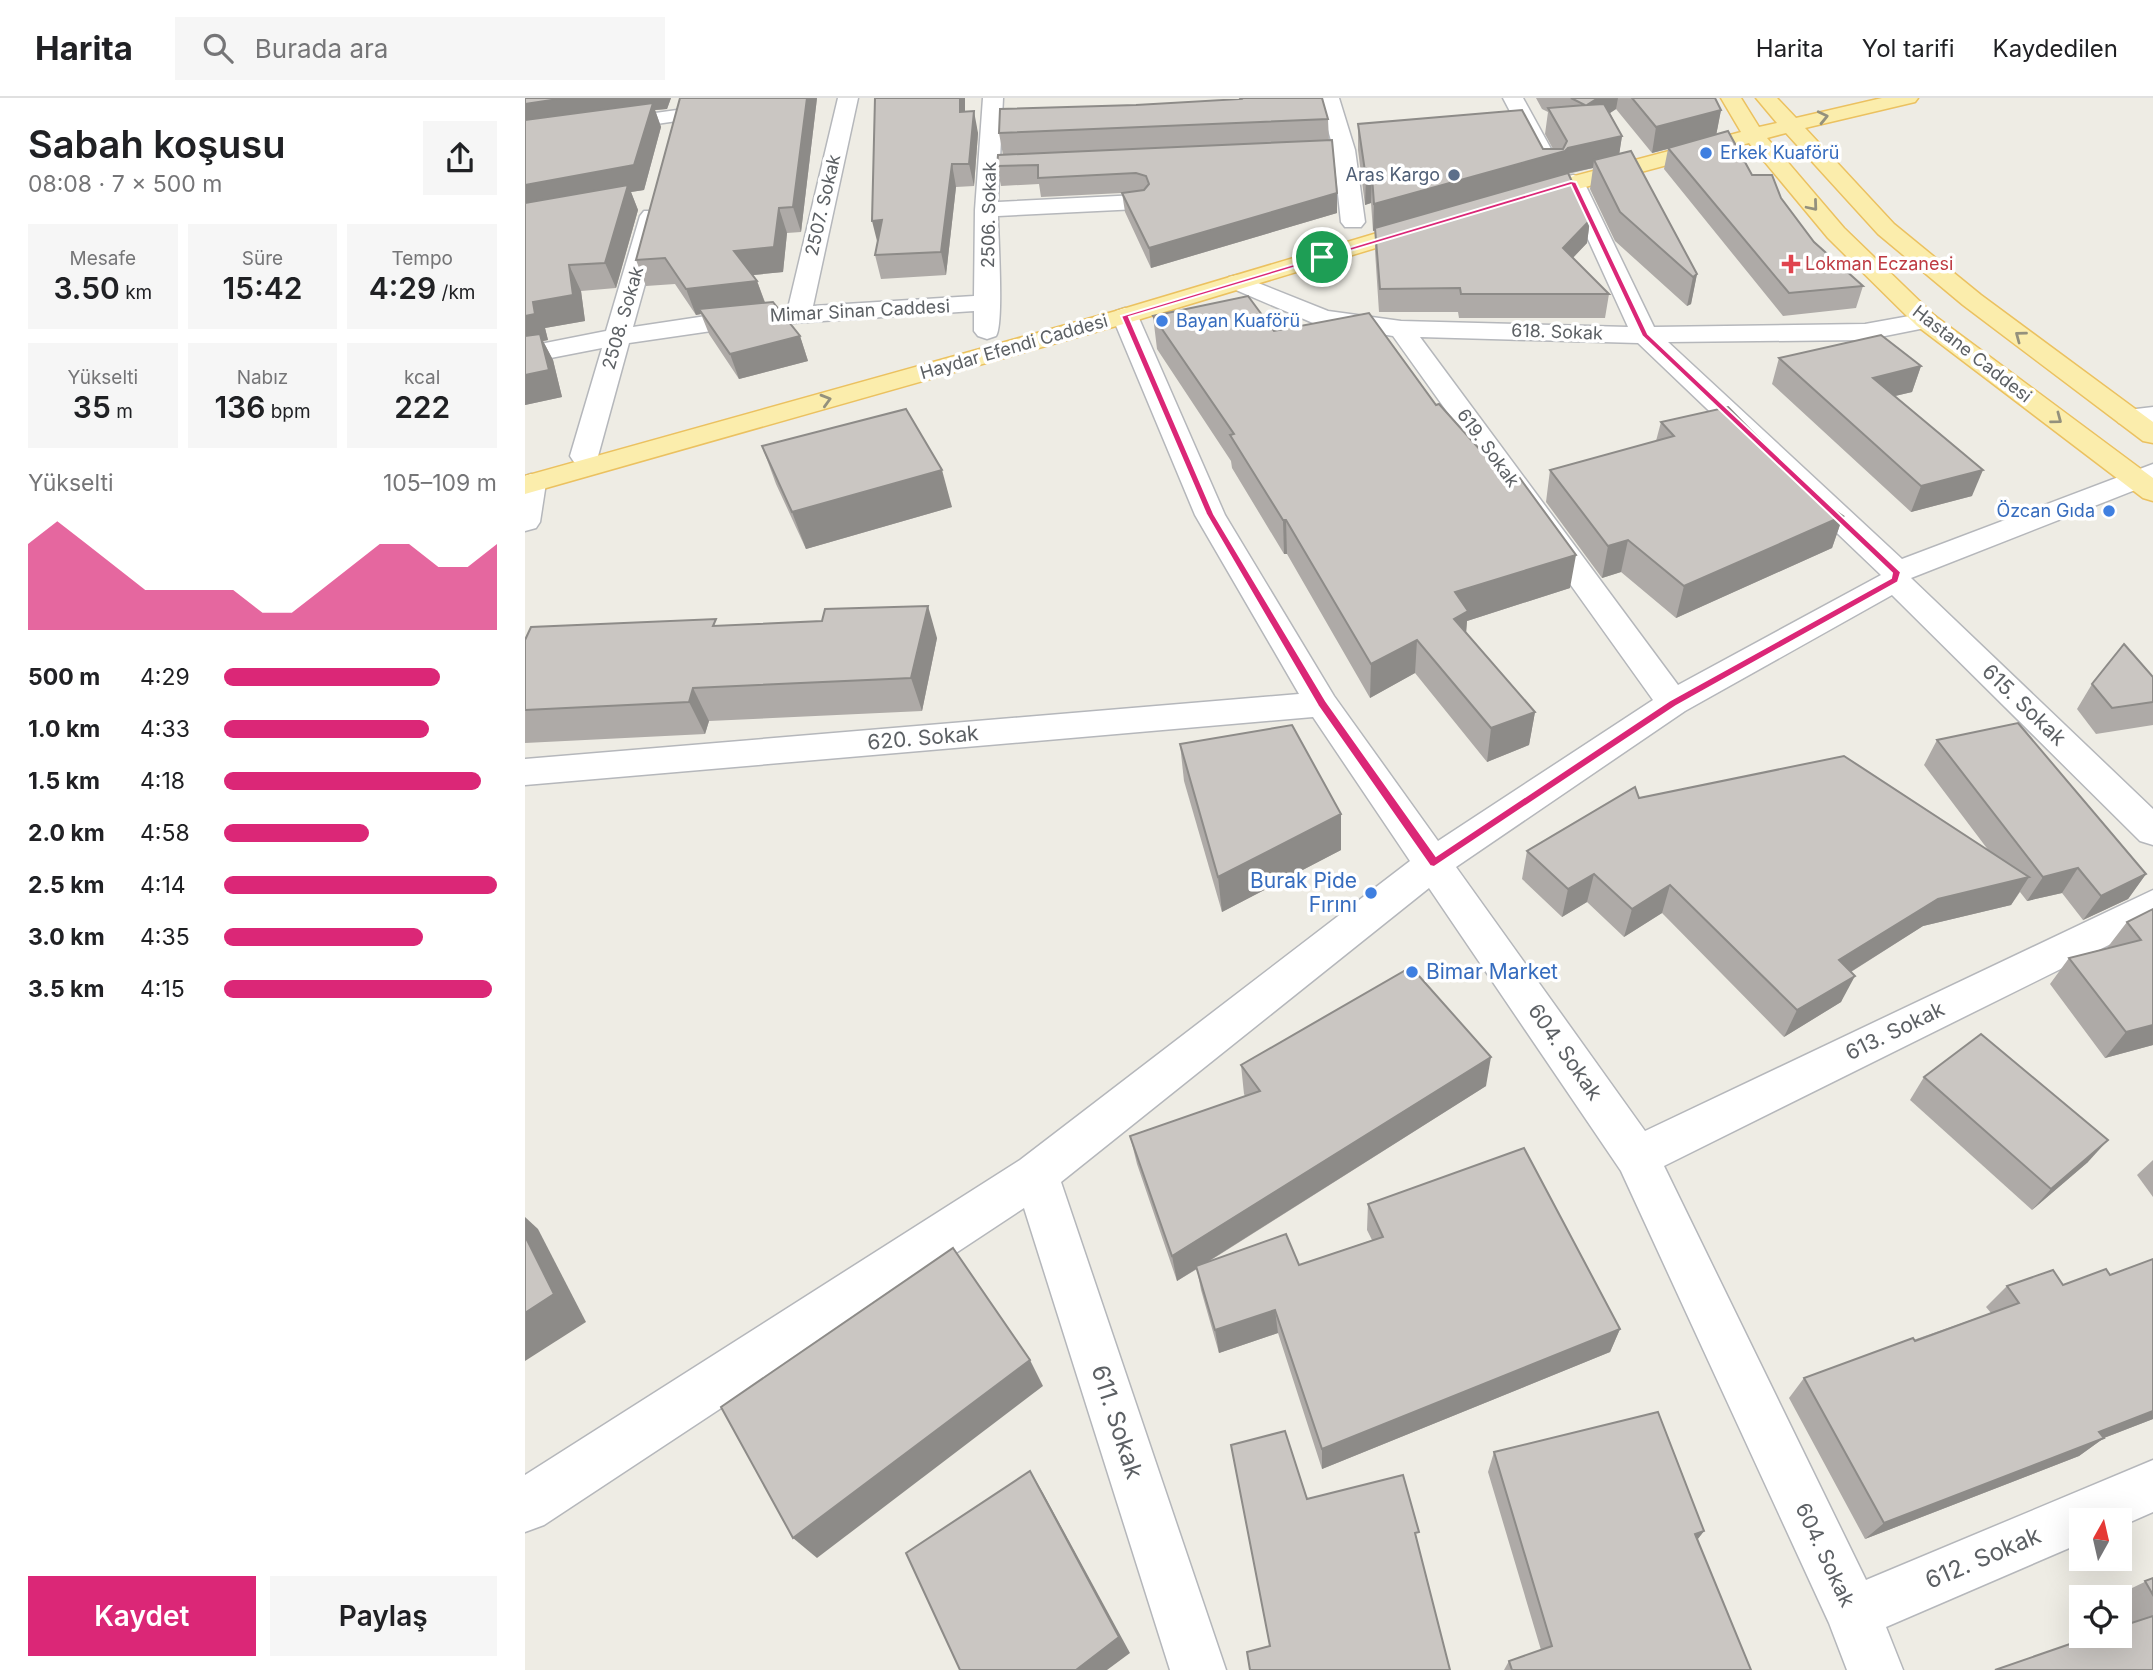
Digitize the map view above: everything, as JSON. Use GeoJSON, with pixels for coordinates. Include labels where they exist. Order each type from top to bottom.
{"type":"FeatureCollection","features":[{"type":"Feature","properties":{"kind":"main road"},"geometry":{"type":"LineString","coordinates":[[1810,98],[1769,102],[1741,116],[1573,182],[1502,193],[1550,169],[1741,116],[1791,125],[1908,98]]}},
{"type":"Feature","properties":{"kind":"main road"},"geometry":{"type":"LineString","coordinates":[[1769,102],[1886,229],[1972,300],[2141,416],[2153,435]]}},
{"type":"Feature","properties":{"kind":"main road","name":"Hastane Caddesi"},"geometry":{"type":"LineString","coordinates":[[1741,116],[1836,233],[1926,321],[2148,482]]}},
{"type":"Feature","properties":{"kind":"main road"},"geometry":{"type":"LineString","coordinates":[[1327,230],[1432,201]]}},
{"type":"Feature","properties":{"kind":"main road","name":"Haydar Efendi Caddesi"},"geometry":{"type":"LineString","coordinates":[[527,481],[1125,316],[1452,218]]}},
{"type":"Feature","properties":{"kind":"main road"},"geometry":{"type":"LineString","coordinates":[[1836,233],[1886,229]]}},
{"type":"Feature","properties":{"kind":"main road","name":"Haydar Efendi Caddesi"},"geometry":{"type":"LineString","coordinates":[[527,481],[584,456],[1039,316]]}},
{"type":"Feature","properties":{"kind":"street","name":"2507. Sokak"},"geometry":{"type":"LineString","coordinates":[[799,313],[848,98]]}},
{"type":"Feature","properties":{"kind":"street","name":"2506. Sokak"},"geometry":{"type":"LineString","coordinates":[[987,331],[986,210],[993,98]]}},
{"type":"Feature","properties":{"kind":"street"},"geometry":{"type":"LineString","coordinates":[[1329,98],[1344,150],[1353,222]]}},
{"type":"Feature","properties":{"kind":"street"},"geometry":{"type":"LineString","coordinates":[[1513,98],[1550,169]]}},
{"type":"Feature","properties":{"kind":"street"},"geometry":{"type":"LineString","coordinates":[[525,137],[680,107],[671,143]]}},
{"type":"Feature","properties":{"kind":"street"},"geometry":{"type":"LineString","coordinates":[[1262,153],[1344,150]]}},
{"type":"Feature","properties":{"kind":"street"},"geometry":{"type":"LineString","coordinates":[[989,166],[1071,162]]}},
{"type":"Feature","properties":{"kind":"street"},"geometry":{"type":"LineString","coordinates":[[1573,182],[1645,335]]}},
{"type":"Feature","properties":{"kind":"street","name":"2508. Sokak"},"geometry":{"type":"LineString","coordinates":[[584,456],[657,197],[631,202]]}},
{"type":"Feature","properties":{"kind":"street"},"geometry":{"type":"LineString","coordinates":[[986,210],[1138,202]]}},
{"type":"Feature","properties":{"kind":"street","name":"618. Sokak"},"geometry":{"type":"LineString","coordinates":[[1238,282],[1322,318],[1401,329],[1645,335],[1865,332],[1926,321]]}},
{"type":"Feature","properties":{"kind":"street","name":"Mimar Sinan Caddesi"},"geometry":{"type":"LineString","coordinates":[[525,355],[617,337],[799,313],[988,303]]}},
{"type":"Feature","properties":{"kind":"street","name":"604. Sokak"},"geometry":{"type":"LineString","coordinates":[[1125,316],[1210,514],[1322,704],[1637,1157],[1853,1613],[1875,1670]]}},
{"type":"Feature","properties":{"kind":"street","name":"619. Sokak"},"geometry":{"type":"LineString","coordinates":[[1401,329],[1673,703]]}},
{"type":"Feature","properties":{"kind":"street","name":"615. Sokak"},"geometry":{"type":"LineString","coordinates":[[1645,335],[1896,576],[2153,831]]}},
{"type":"Feature","properties":{"kind":"street"},"geometry":{"type":"LineString","coordinates":[[525,522],[527,481]]}},
{"type":"Feature","properties":{"kind":"street"},"geometry":{"type":"LineString","coordinates":[[525,1506],[1036,1175],[1434,863],[1673,703],[1896,576],[2148,482]]}},
{"type":"Feature","properties":{"kind":"street","name":"620. Sokak"},"geometry":{"type":"LineString","coordinates":[[525,772],[1322,704]]}},
{"type":"Feature","properties":{"kind":"street","name":"613. Sokak"},"geometry":{"type":"LineString","coordinates":[[1637,1157],[2153,905]]}},
{"type":"Feature","properties":{"kind":"street","name":"611. Sokak"},"geometry":{"type":"LineString","coordinates":[[1036,1175],[1198,1670]]}},
{"type":"Feature","properties":{"kind":"street","name":"612. Sokak"},"geometry":{"type":"LineString","coordinates":[[1853,1613],[2153,1486]]}},
{"type":"Feature","properties":{"kind":"building"},"geometry":{"type":"Polygon","coordinates":[[[525,98],[565,98],[525,104],[525,98]]]}},
{"type":"Feature","properties":{"kind":"building"},"geometry":{"type":"Polygon","coordinates":[[[680,98],[807,98],[793,207],[779,208],[774,247],[734,251],[757,281],[686,289],[665,258],[636,260],[680,98]]]}},
{"type":"Feature","properties":{"kind":"building"},"geometry":{"type":"Polygon","coordinates":[[[875,98],[960,98],[960,112],[974,111],[969,164],[952,164],[941,252],[875,255],[882,220],[872,221],[875,98]]]}},
{"type":"Feature","properties":{"kind":"building"},"geometry":{"type":"Polygon","coordinates":[[[1240,98],[1322,98],[1328,119],[999,133],[1000,109],[1136,105],[1240,98]]]}},
{"type":"Feature","properties":{"kind":"building"},"geometry":{"type":"Polygon","coordinates":[[[1571,98],[1598,98],[1587,105],[1604,104],[1622,136],[1568,148],[1374,204],[1372,176],[1366,178],[1358,124],[1522,110],[1543,149],[1563,149],[1567,141],[1548,108],[1585,105],[1571,98]]]}},
{"type":"Feature","properties":{"kind":"building"},"geometry":{"type":"Polygon","coordinates":[[[1632,98],[1715,98],[1721,110],[1656,127],[1632,98]]]}},
{"type":"Feature","properties":{"kind":"building"},"geometry":{"type":"Polygon","coordinates":[[[653,103],[634,165],[525,185],[525,120],[653,103]]]}},
{"type":"Feature","properties":{"kind":"building"},"geometry":{"type":"Polygon","coordinates":[[[1728,131],[1752,175],[1772,175],[1781,198],[1814,242],[1863,286],[1789,293],[1668,148],[1728,131]]]}},
{"type":"Feature","properties":{"kind":"building"},"geometry":{"type":"Polygon","coordinates":[[[1332,140],[1337,193],[1149,248],[1122,193],[1144,190],[1149,184],[1146,176],[1136,173],[1038,178],[1038,165],[997,166],[998,155],[1332,140]]]}},
{"type":"Feature","properties":{"kind":"building"},"geometry":{"type":"Polygon","coordinates":[[[1631,151],[1697,274],[1693,277],[1620,212],[1594,160],[1631,151]]]}},
{"type":"Feature","properties":{"kind":"building"},"geometry":{"type":"Polygon","coordinates":[[[1568,173],[1590,220],[1563,248],[1609,294],[1461,294],[1460,288],[1380,289],[1375,228],[1568,173]]]}},
{"type":"Feature","properties":{"kind":"building"},"geometry":{"type":"Polygon","coordinates":[[[628,185],[605,263],[569,265],[573,295],[533,302],[535,314],[525,316],[525,203],[628,185]]]}},
{"type":"Feature","properties":{"kind":"building"},"geometry":{"type":"Polygon","coordinates":[[[1248,296],[1274,331],[1369,313],[1436,405],[1439,404],[1507,480],[1519,477],[1576,555],[1455,592],[1468,611],[1454,619],[1535,712],[1491,728],[1417,640],[1371,664],[1286,520],[1283,520],[1230,435],[1234,434],[1153,316],[1248,296]]]}},
{"type":"Feature","properties":{"kind":"building"},"geometry":{"type":"Polygon","coordinates":[[[773,302],[800,336],[730,354],[699,309],[773,302]]]}},
{"type":"Feature","properties":{"kind":"building"},"geometry":{"type":"Polygon","coordinates":[[[540,334],[549,370],[525,375],[525,336],[540,334]]]}},
{"type":"Feature","properties":{"kind":"building"},"geometry":{"type":"Polygon","coordinates":[[[1881,335],[1921,366],[1873,378],[1983,470],[1921,486],[1779,358],[1881,335]]]}},
{"type":"Feature","properties":{"kind":"building"},"geometry":{"type":"Polygon","coordinates":[[[1728,407],[1818,499],[1843,516],[1684,586],[1628,540],[1608,546],[1550,470],[1674,436],[1661,422],[1728,407]]]}},
{"type":"Feature","properties":{"kind":"building"},"geometry":{"type":"Polygon","coordinates":[[[906,409],[942,470],[792,512],[762,446],[906,409]]]}},
{"type":"Feature","properties":{"kind":"building"},"geometry":{"type":"Polygon","coordinates":[[[928,606],[911,678],[693,688],[689,702],[525,710],[525,640],[531,627],[716,619],[713,626],[822,621],[825,609],[928,606]]]}},
{"type":"Feature","properties":{"kind":"building"},"geometry":{"type":"Polygon","coordinates":[[[2124,644],[2153,677],[2153,702],[2112,708],[2092,684],[2124,644]]]}},
{"type":"Feature","properties":{"kind":"building"},"geometry":{"type":"Polygon","coordinates":[[[2018,723],[2146,874],[2101,896],[2078,868],[2043,877],[1937,740],[2018,723]]]}},
{"type":"Feature","properties":{"kind":"building"},"geometry":{"type":"Polygon","coordinates":[[[1292,725],[1341,814],[1218,877],[1180,744],[1292,725]]]}},
{"type":"Feature","properties":{"kind":"building"},"geometry":{"type":"Polygon","coordinates":[[[1844,756],[2029,877],[1938,899],[1839,960],[1855,976],[1797,1010],[1670,885],[1632,909],[1594,874],[1568,889],[1527,851],[1635,787],[1639,798],[1844,756]]]}},
{"type":"Feature","properties":{"kind":"building"},"geometry":{"type":"Polygon","coordinates":[[[2153,909],[2153,1025],[2126,1032],[2069,958],[2141,940],[2127,922],[2153,909]]]}},
{"type":"Feature","properties":{"kind":"building"},"geometry":{"type":"Polygon","coordinates":[[[1411,967],[1491,1057],[1172,1256],[1130,1136],[1260,1091],[1241,1065],[1411,967]]]}},
{"type":"Feature","properties":{"kind":"building"},"geometry":{"type":"Polygon","coordinates":[[[1981,1034],[2108,1140],[2051,1189],[1924,1077],[1981,1034]]]}},
{"type":"Feature","properties":{"kind":"building"},"geometry":{"type":"Polygon","coordinates":[[[1524,1148],[1620,1329],[1322,1449],[1275,1310],[1215,1330],[1196,1266],[1286,1234],[1299,1265],[1383,1237],[1368,1204],[1524,1148]]]}},
{"type":"Feature","properties":{"kind":"building"},"geometry":{"type":"Polygon","coordinates":[[[525,1236],[554,1294],[525,1313],[525,1236]]]}},
{"type":"Feature","properties":{"kind":"building"},"geometry":{"type":"Polygon","coordinates":[[[953,1248],[1030,1360],[793,1538],[721,1407],[953,1248]]]}},
{"type":"Feature","properties":{"kind":"building"},"geometry":{"type":"Polygon","coordinates":[[[2153,1259],[2153,1411],[2099,1432],[2104,1438],[1884,1523],[1804,1378],[2019,1303],[2007,1286],[2053,1270],[2063,1285],[2106,1269],[2110,1275],[2153,1259]]]}},
{"type":"Feature","properties":{"kind":"building"},"geometry":{"type":"Polygon","coordinates":[[[1658,1412],[1704,1531],[1695,1534],[1751,1670],[1512,1670],[1509,1661],[1552,1646],[1494,1452],[1658,1412]]]}},
{"type":"Feature","properties":{"kind":"building"},"geometry":{"type":"Polygon","coordinates":[[[1285,1431],[1307,1499],[1403,1475],[1419,1532],[1415,1533],[1450,1670],[1250,1670],[1247,1652],[1270,1646],[1231,1445],[1285,1431]]]}},
{"type":"Feature","properties":{"kind":"building"},"geometry":{"type":"Polygon","coordinates":[[[1030,1471],[1119,1637],[1076,1670],[960,1670],[906,1553],[1030,1471]]]}},
{"type":"Feature","properties":{"kind":"building"},"geometry":{"type":"Polygon","coordinates":[[[2153,1578],[2153,1595],[2145,1581],[2153,1578]]]}},
{"type":"Feature","properties":{"kind":"building"},"geometry":{"type":"Polygon","coordinates":[[[2153,1616],[2153,1670],[1995,1670],[2069,1644],[2069,1648],[2132,1648],[2132,1623],[2153,1616]]]}},
{"type":"Feature","properties":{"kind":"place","name":"Erkek Kuaförü"},"geometry":{"type":"Point","coordinates":[1706,153]}},
{"type":"Feature","properties":{"kind":"place","name":"Aras Kargo"},"geometry":{"type":"Point","coordinates":[1454,175]}},
{"type":"Feature","properties":{"kind":"place","name":"Lokman Eczanesi"},"geometry":{"type":"Point","coordinates":[1791,264]}},
{"type":"Feature","properties":{"kind":"place","name":"Bayan Kuaförü"},"geometry":{"type":"Point","coordinates":[1162,321]}},
{"type":"Feature","properties":{"kind":"place","name":"Özcan Gıda"},"geometry":{"type":"Point","coordinates":[2109,511]}},
{"type":"Feature","properties":{"kind":"place","name":"Burak Pide Fırını"},"geometry":{"type":"Point","coordinates":[1371,893]}},
{"type":"Feature","properties":{"kind":"place","name":"Bimar Market"},"geometry":{"type":"Point","coordinates":[1412,972]}},
{"type":"Feature","properties":{"kind":"route"},"geometry":{"type":"LineString","coordinates":[[1573,182],[1645,335],[1897,572],[1895,580],[1673,703],[1434,863],[1322,704],[1210,514],[1125,316],[1322,257],[1573,182]]}}]}
